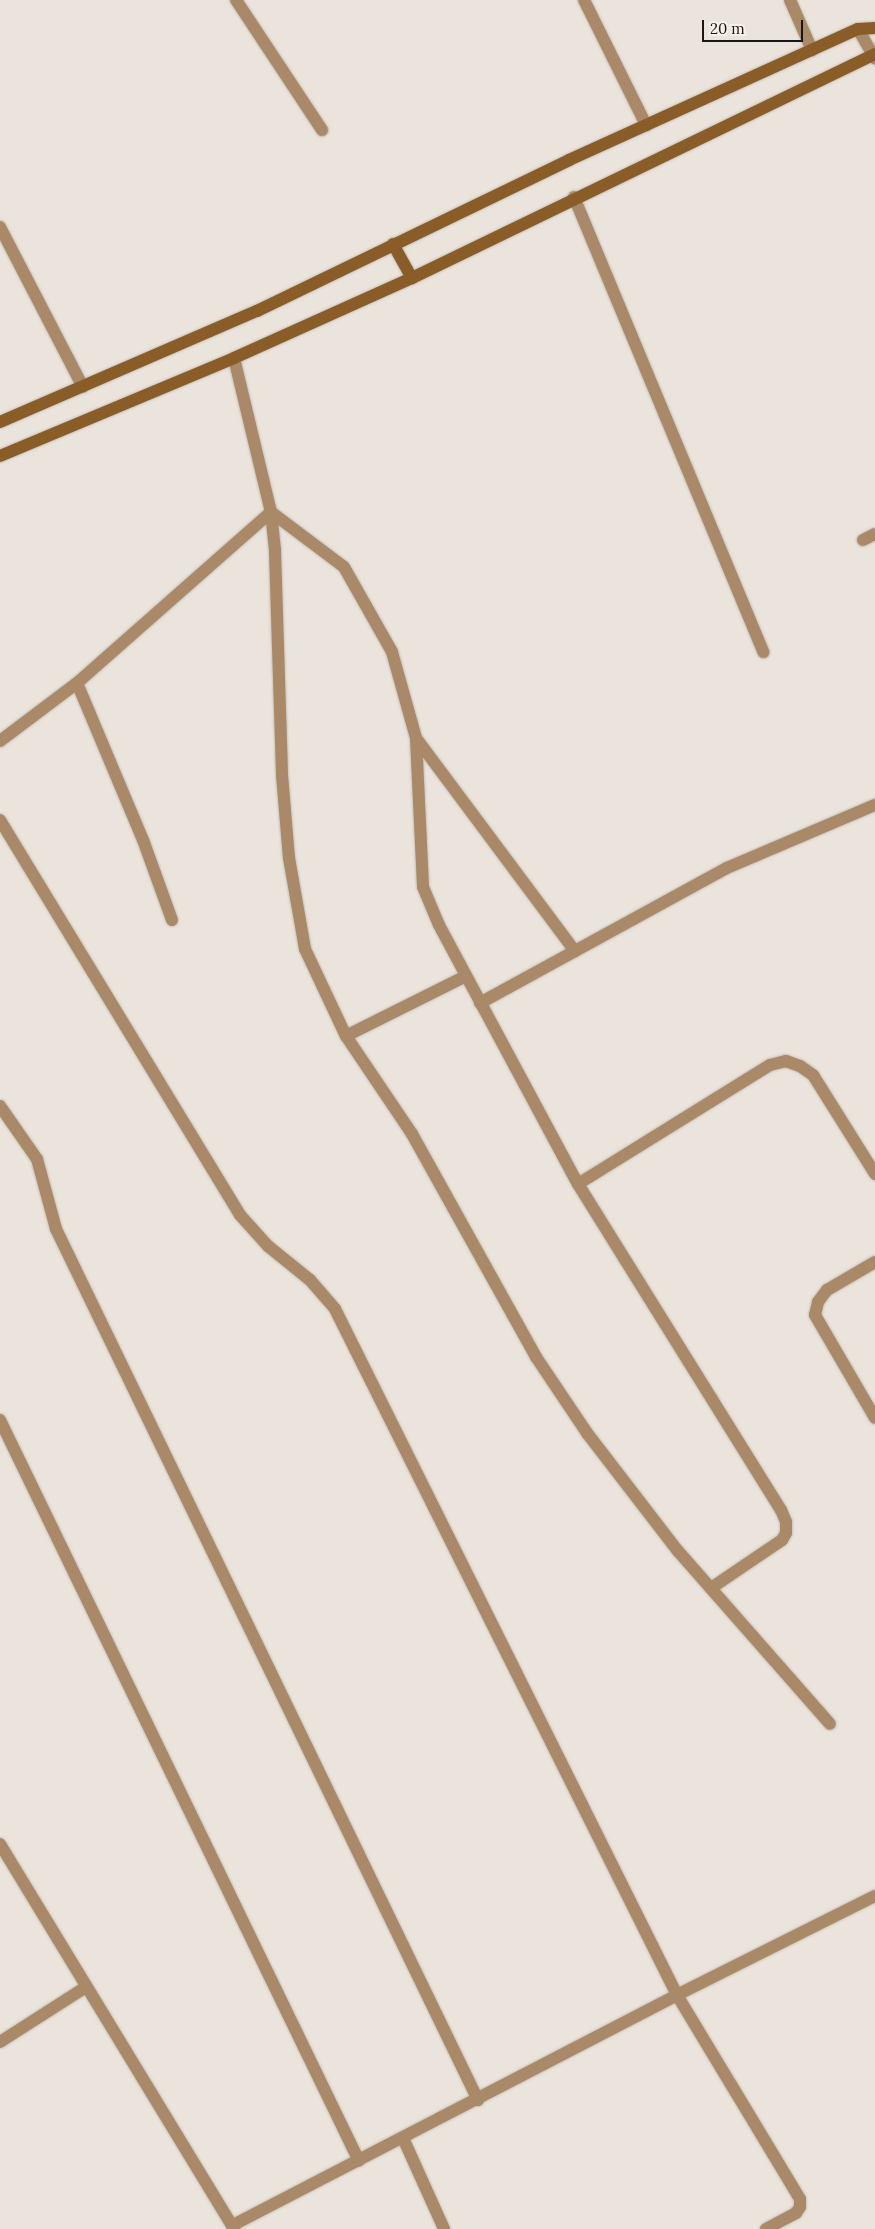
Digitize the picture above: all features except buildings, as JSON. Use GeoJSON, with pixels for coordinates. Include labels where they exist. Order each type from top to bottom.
{"type":"FeatureCollection","features":[{"type":"Feature","properties":{"kind":"main road"},"geometry":{"type":"LineString","coordinates":[[0,422],[257,311],[393,244],[646,125],[858,29],[875,28]]}},
{"type":"Feature","properties":{"kind":"main road"},"geometry":{"type":"LineString","coordinates":[[0,456],[234,358],[412,278],[574,197],[874,56]]}},
{"type":"Feature","properties":{"kind":"main road"},"geometry":{"type":"LineString","coordinates":[[393,244],[412,278]]}},
{"type":"Feature","properties":{"kind":"street"},"geometry":{"type":"LineString","coordinates":[[236,0],[322,130]]}},
{"type":"Feature","properties":{"kind":"street"},"geometry":{"type":"LineString","coordinates":[[584,0],[646,125]]}},
{"type":"Feature","properties":{"kind":"street"},"geometry":{"type":"LineString","coordinates":[[790,0],[812,50]]}},
{"type":"Feature","properties":{"kind":"street"},"geometry":{"type":"LineString","coordinates":[[858,29],[874,56]]}},
{"type":"Feature","properties":{"kind":"street"},"geometry":{"type":"LineString","coordinates":[[574,197],[763,652]]}},
{"type":"Feature","properties":{"kind":"street"},"geometry":{"type":"LineString","coordinates":[[0,227],[84,387]]}},
{"type":"Feature","properties":{"kind":"street"},"geometry":{"type":"LineString","coordinates":[[234,358],[271,512],[275,551],[282,775],[290,858],[305,949],[346,1036],[412,1134],[536,1357],[587,1433],[710,1588],[830,1724]]}},
{"type":"Feature","properties":{"kind":"street"},"geometry":{"type":"LineString","coordinates":[[0,741],[76,683],[271,512]]}},
{"type":"Feature","properties":{"kind":"street"},"geometry":{"type":"LineString","coordinates":[[271,512],[344,567],[392,652],[416,738],[423,887],[439,925],[578,1184],[786,1522],[786,1533],[782,1540],[710,1588]]}},
{"type":"Feature","properties":{"kind":"street"},"geometry":{"type":"LineString","coordinates":[[863,540],[875,534]]}},
{"type":"Feature","properties":{"kind":"street"},"geometry":{"type":"LineString","coordinates":[[76,683],[143,840],[172,920]]}},
{"type":"Feature","properties":{"kind":"street"},"geometry":{"type":"LineString","coordinates":[[416,738],[575,952]]}},
{"type":"Feature","properties":{"kind":"street"},"geometry":{"type":"LineString","coordinates":[[480,1003],[727,868],[875,805]]}},
{"type":"Feature","properties":{"kind":"street"},"geometry":{"type":"LineString","coordinates":[[0,820],[240,1215],[268,1246],[310,1280],[335,1309],[677,1994],[800,2199],[800,2207],[796,2213],[766,2229]]}},
{"type":"Feature","properties":{"kind":"street"},"geometry":{"type":"LineString","coordinates":[[346,1036],[466,976]]}},
{"type":"Feature","properties":{"kind":"street"},"geometry":{"type":"LineString","coordinates":[[578,1184],[770,1065],[786,1061],[800,1066],[813,1075],[875,1174]]}},
{"type":"Feature","properties":{"kind":"street"},"geometry":{"type":"LineString","coordinates":[[0,1106],[37,1159],[56,1228],[478,2100]]}},
{"type":"Feature","properties":{"kind":"street"},"geometry":{"type":"LineString","coordinates":[[875,1262],[827,1290],[818,1302],[816,1315],[875,1418]]}},
{"type":"Feature","properties":{"kind":"street"},"geometry":{"type":"LineString","coordinates":[[0,1420],[359,2161]]}},
{"type":"Feature","properties":{"kind":"street"},"geometry":{"type":"LineString","coordinates":[[0,1844],[234,2227],[677,1994],[875,1896]]}},
{"type":"Feature","properties":{"kind":"street"},"geometry":{"type":"LineString","coordinates":[[0,2042],[86,1987]]}},
{"type":"Feature","properties":{"kind":"street"},"geometry":{"type":"LineString","coordinates":[[403,2138],[444,2229]]}}]}
